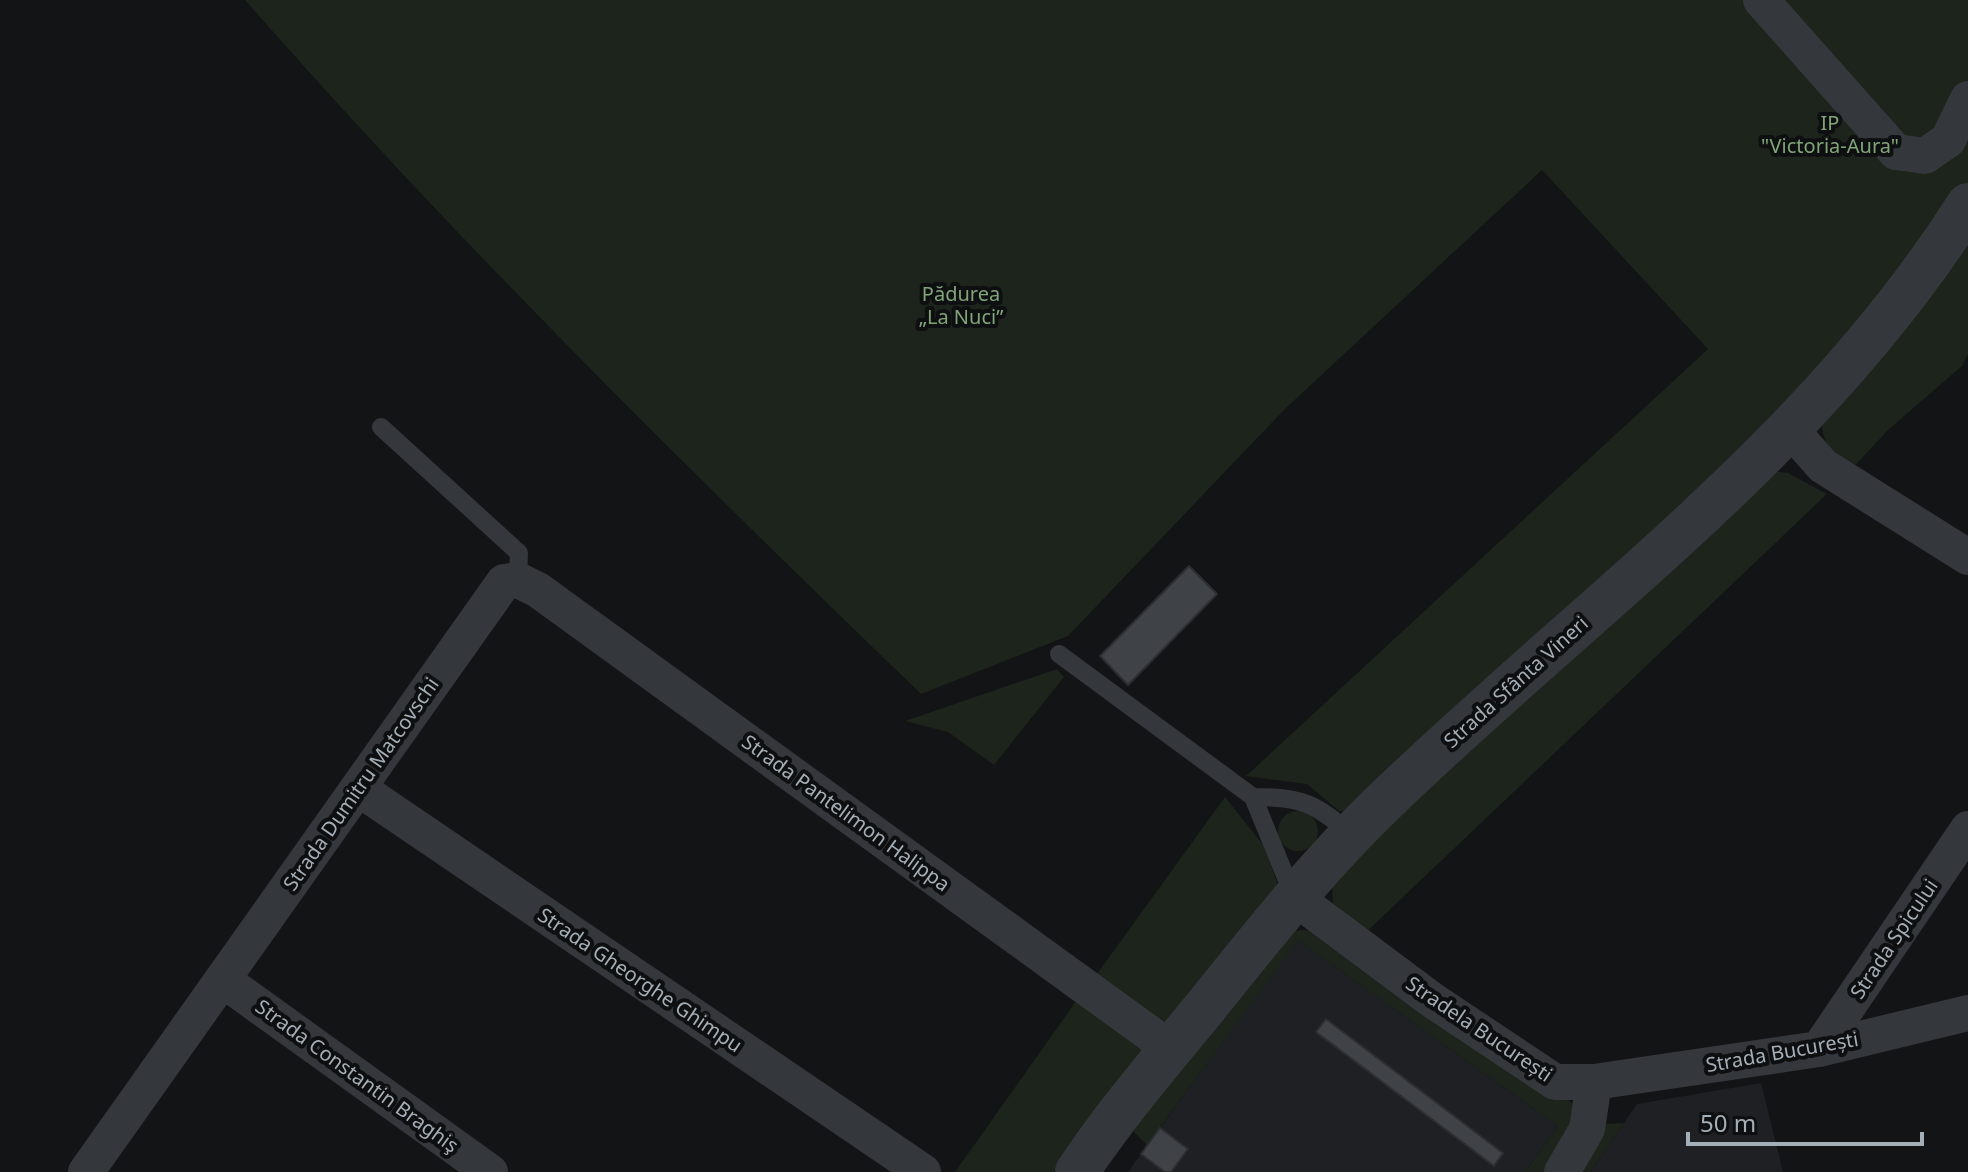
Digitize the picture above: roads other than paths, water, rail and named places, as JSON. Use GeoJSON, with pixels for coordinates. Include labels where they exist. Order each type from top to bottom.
{"type":"FeatureCollection","features":[{"type":"Feature","properties":{"kind":"street"},"geometry":{"type":"LineString","coordinates":[[1761,0],[1896,152],[1925,156],[1948,140],[1968,99]]}},
{"type":"Feature","properties":{"kind":"street","name":"Strada Sfânta Vineri"},"geometry":{"type":"LineString","coordinates":[[1077,1172],[1171,1049],[1294,897],[1352,835],[1738,484],[1791,430],[1864,347],[1968,205]]}},
{"type":"Feature","properties":{"kind":"street"},"geometry":{"type":"LineString","coordinates":[[1791,430],[1823,466],[1968,557]]}},
{"type":"Feature","properties":{"kind":"street","name":"Strada Dumitru Matcovschi"},"geometry":{"type":"LineString","coordinates":[[86,1172],[504,582],[518,580]]}},
{"type":"Feature","properties":{"kind":"street","name":"Strada Pantelimon Halippa"},"geometry":{"type":"LineString","coordinates":[[518,580],[538,590],[1171,1049]]}},
{"type":"Feature","properties":{"kind":"street","name":"Strada Gheorghe Ghimpu"},"geometry":{"type":"LineString","coordinates":[[358,788],[923,1172]]}},
{"type":"Feature","properties":{"kind":"street","name":"Strada Spicului"},"geometry":{"type":"LineString","coordinates":[[1819,1049],[1968,829]]}},
{"type":"Feature","properties":{"kind":"street","name":"Stradela București"},"geometry":{"type":"LineString","coordinates":[[1294,897],[1432,1000],[1555,1082],[1594,1082]]}},
{"type":"Feature","properties":{"kind":"street","name":"Strada Constantin Braghiş"},"geometry":{"type":"LineString","coordinates":[[223,980],[490,1172]]}},
{"type":"Feature","properties":{"kind":"street","name":"Strada București"},"geometry":{"type":"LineString","coordinates":[[1594,1082],[1819,1049],[1968,1013]]}},
{"type":"Feature","properties":{"kind":"street"},"geometry":{"type":"LineString","coordinates":[[1562,1172],[1587,1129],[1594,1082]]}},
{"type":"Feature","properties":{"kind":"lane"},"geometry":{"type":"LineString","coordinates":[[381,427],[519,553],[518,580]]}},
{"type":"Feature","properties":{"kind":"lane"},"geometry":{"type":"LineString","coordinates":[[1059,654],[1253,797],[1294,897]]}},
{"type":"Feature","properties":{"kind":"lane"},"geometry":{"type":"LineString","coordinates":[[1253,797],[1292,797],[1319,806],[1352,835]]}},
{"type":"Feature","properties":{"kind":"park label","name":"IP \"Victoria-Aura\""},"geometry":{"type":"Point","coordinates":[1830,134]}},
{"type":"Feature","properties":{"kind":"park label","name":"Pădurea „La Nuci”"},"geometry":{"type":"Point","coordinates":[961,306]}}]}
